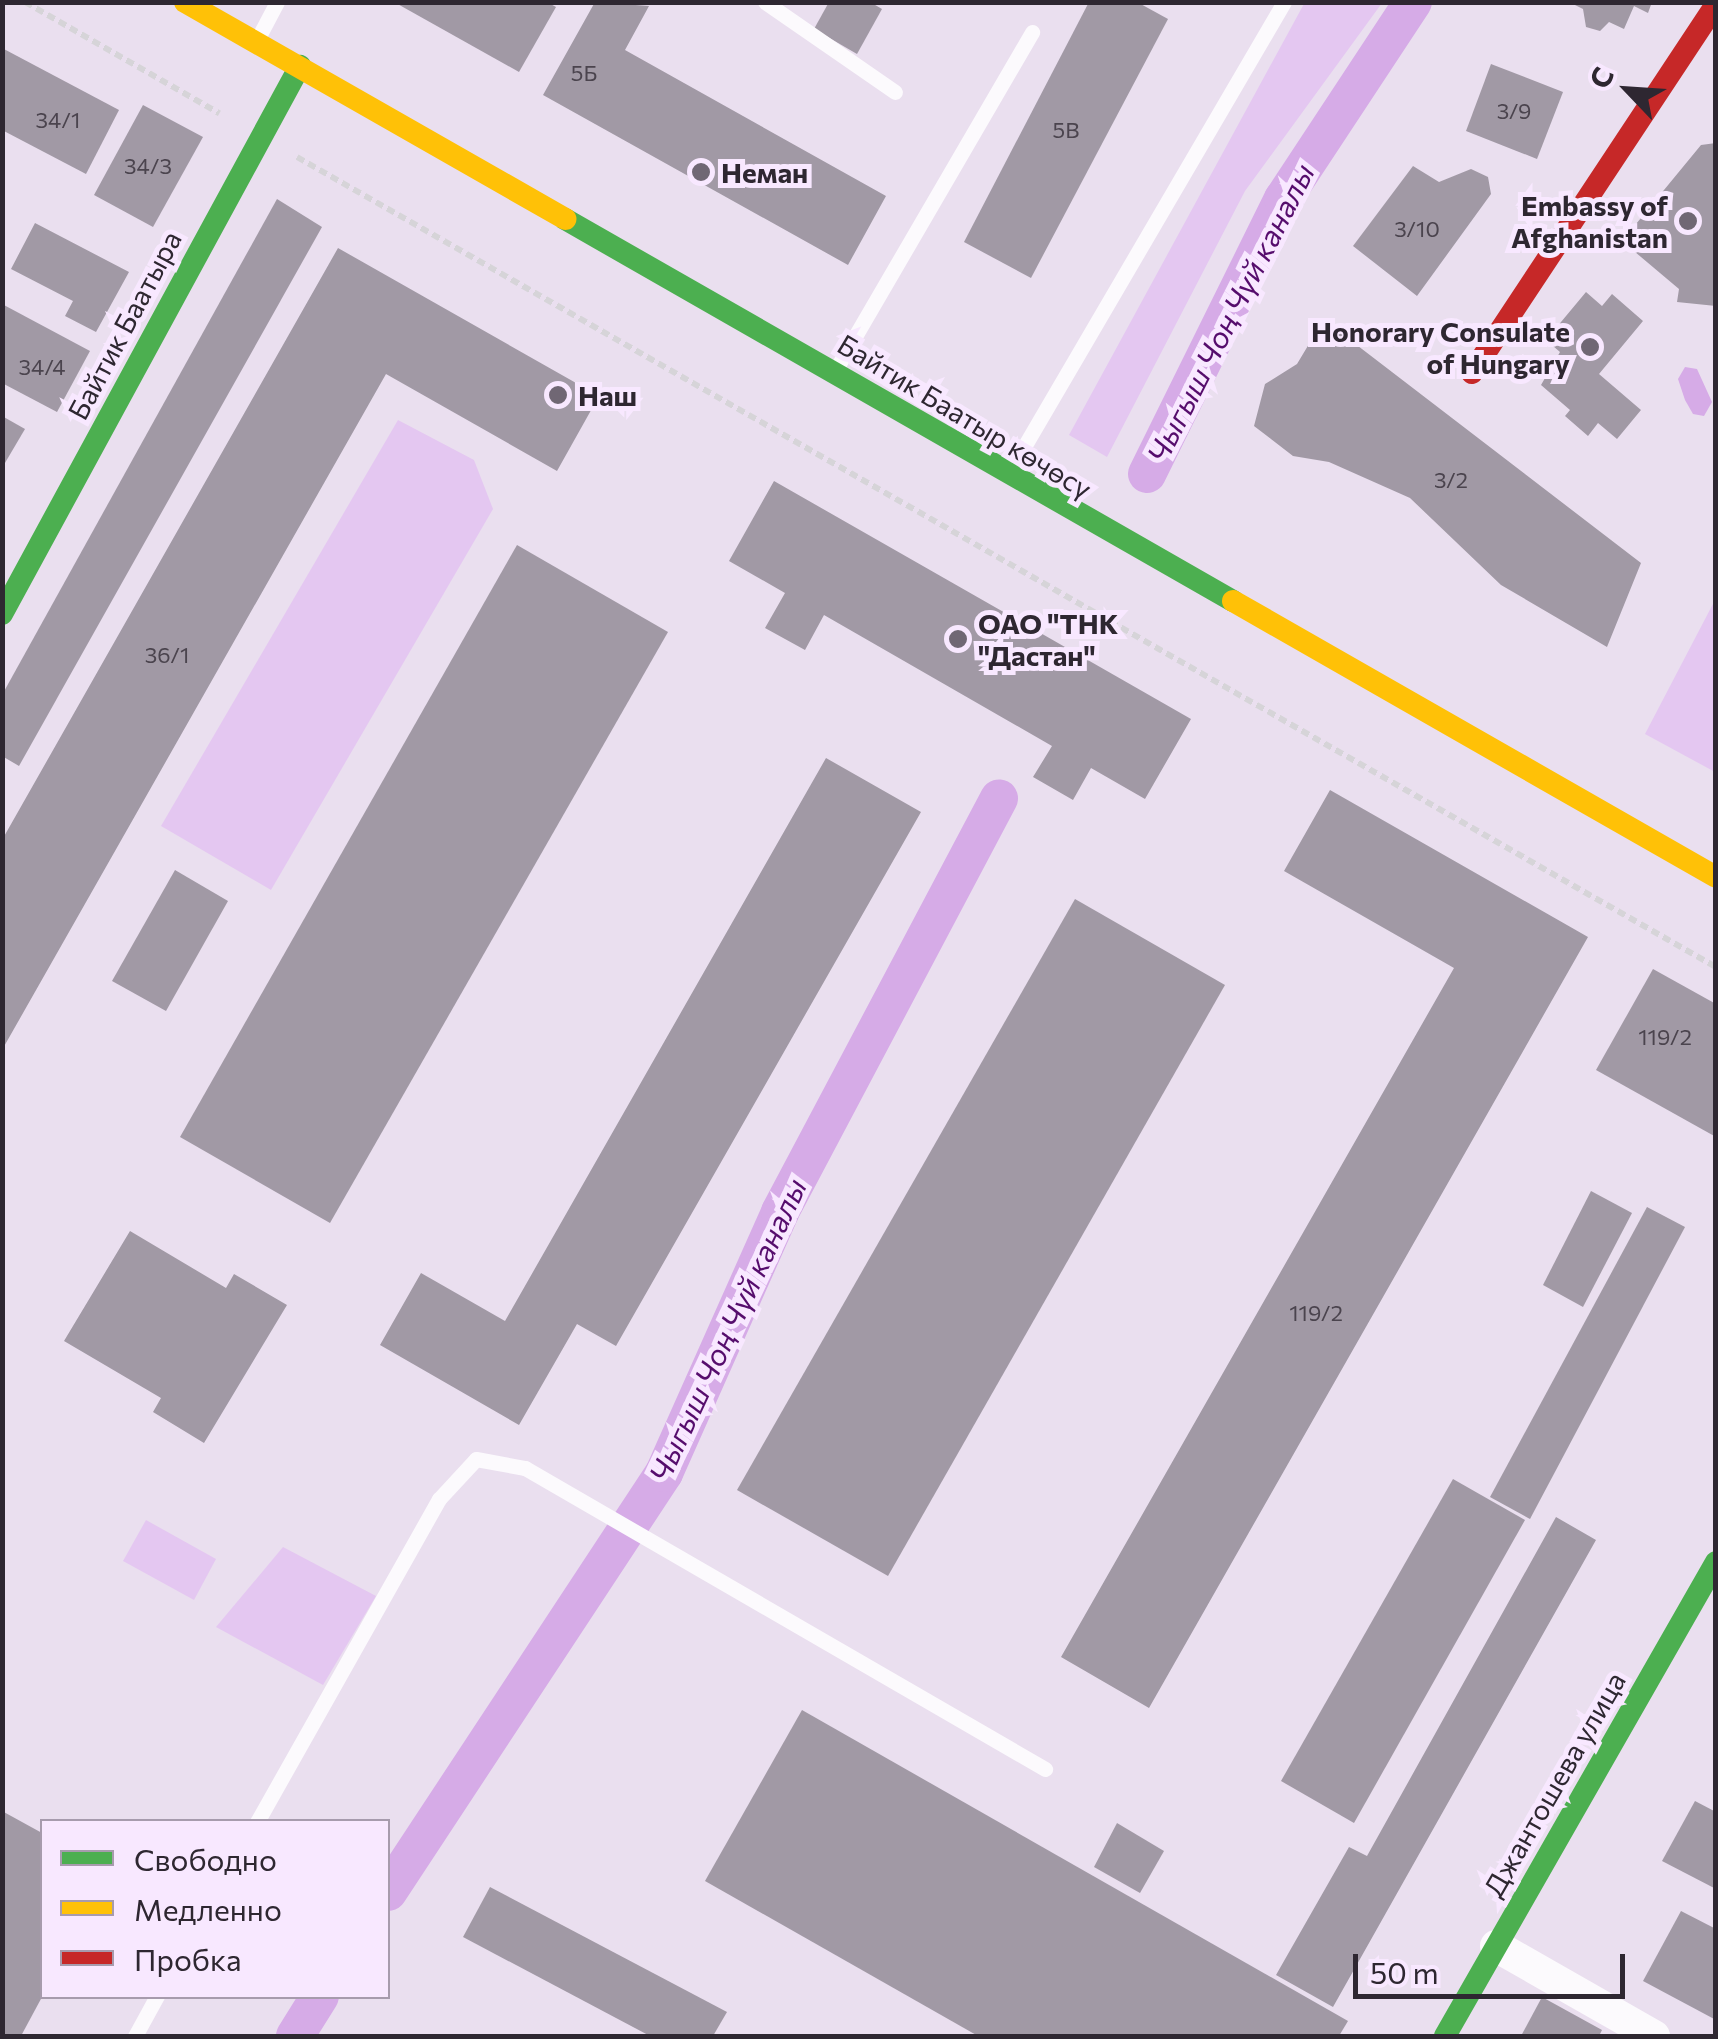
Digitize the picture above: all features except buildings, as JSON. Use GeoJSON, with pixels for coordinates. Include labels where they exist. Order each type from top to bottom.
{"type":"FeatureCollection","features":[{"type":"Feature","properties":{"kind":"main road","name":"Байтик Баатыр көчөсү"},"geometry":{"type":"LineString","coordinates":[[186,2],[834,373],[1006,477],[1716,877]]}},
{"type":"Feature","properties":{"kind":"main road"},"geometry":{"type":"LineString","coordinates":[[1472,374],[1716,5]]}},
{"type":"Feature","properties":{"kind":"main road","name":"Байтик Баатыра"},"geometry":{"type":"LineString","coordinates":[[2,614],[300,66]]}},
{"type":"Feature","properties":{"kind":"main road","name":"Джантошева улица"},"geometry":{"type":"LineString","coordinates":[[1445,2036],[1716,1562]]}},
{"type":"Feature","properties":{"kind":"street"},"geometry":{"type":"LineString","coordinates":[[1496,1946],[1654,2036]]}},
{"type":"Feature","properties":{"kind":"lane"},"geometry":{"type":"LineString","coordinates":[[256,42],[277,2]]}},
{"type":"Feature","properties":{"kind":"lane"},"geometry":{"type":"LineString","coordinates":[[765,2],[895,92]]}},
{"type":"Feature","properties":{"kind":"lane"},"geometry":{"type":"LineString","coordinates":[[1006,477],[1284,2]]}},
{"type":"Feature","properties":{"kind":"lane"},"geometry":{"type":"LineString","coordinates":[[834,373],[1032,32]]}},
{"type":"Feature","properties":{"kind":"lane"},"geometry":{"type":"LineString","coordinates":[[260,1819],[439,1499],[476,1459],[524,1468],[1045,1769]]}},
{"type":"Feature","properties":{"kind":"lane"},"geometry":{"type":"LineString","coordinates":[[134,2036],[156,1999]]}},
{"type":"Feature","properties":{"kind":"path"},"geometry":{"type":"LineString","coordinates":[[25,2],[219,113]]}},
{"type":"Feature","properties":{"kind":"path"},"geometry":{"type":"LineString","coordinates":[[280,147],[1716,967]]}},
{"type":"Feature","properties":{"kind":"shaded area"},"geometry":{"type":"Polygon","coordinates":[[[1305,2],[1382,3],[1245,191],[1107,457],[1069,435],[1305,2]]]}},
{"type":"Feature","properties":{"kind":"shaded area"},"geometry":{"type":"Polygon","coordinates":[[[1685,367],[1697,369],[1712,402],[1704,416],[1693,414],[1685,400],[1678,379],[1685,367]]]}},
{"type":"Feature","properties":{"kind":"shaded area"},"geometry":{"type":"Polygon","coordinates":[[[398,420],[474,460],[493,509],[271,890],[161,826],[398,420]]]}},
{"type":"Feature","properties":{"kind":"shaded area"},"geometry":{"type":"Polygon","coordinates":[[[1715,600],[1715,772],[1645,734],[1715,600]]]}},
{"type":"Feature","properties":{"kind":"shaded area"},"geometry":{"type":"Polygon","coordinates":[[[146,1520],[216,1559],[194,1600],[123,1561],[146,1520]]]}},
{"type":"Feature","properties":{"kind":"shaded area"},"geometry":{"type":"Polygon","coordinates":[[[283,1547],[376,1596],[323,1685],[216,1627],[283,1547]]]}},
{"type":"Feature","properties":{"kind":"waterway","name":"Чыгыш Чоң Чүй каналы"},"geometry":{"type":"LineString","coordinates":[[1147,474],[1283,199],[1413,2]]}},
{"type":"Feature","properties":{"kind":"waterway","name":"Чыгыш Чоң Чүй каналы"},"geometry":{"type":"LineString","coordinates":[[390,1889],[664,1473],[780,1212],[999,798]]}},
{"type":"Feature","properties":{"kind":"waterway","name":"Чыгыш Чоң Чүй каналы"},"geometry":{"type":"LineString","coordinates":[[295,2036],[318,1999]]}},
{"type":"Feature","properties":{"kind":"traffic: fast"},"geometry":{"type":"LineString","coordinates":[[2,614],[300,66]]}},
{"type":"Feature","properties":{"kind":"traffic: fast"},"geometry":{"type":"LineString","coordinates":[[565,219],[1233,601]]}},
{"type":"Feature","properties":{"kind":"traffic: fast"},"geometry":{"type":"LineString","coordinates":[[1445,2036],[1716,1562]]}},
{"type":"Feature","properties":{"kind":"traffic: slow"},"geometry":{"type":"LineString","coordinates":[[185,2],[565,219]]}},
{"type":"Feature","properties":{"kind":"traffic: slow"},"geometry":{"type":"LineString","coordinates":[[1233,601],[1716,877]]}},
{"type":"Feature","properties":{"kind":"traffic: jam"},"geometry":{"type":"LineString","coordinates":[[1472,373],[1716,5]]}},
{"type":"Feature","properties":{"kind":"place","name":"Неман"},"geometry":{"type":"Point","coordinates":[701,172]}},
{"type":"Feature","properties":{"kind":"place","name":"Embassy of Afghanistan"},"geometry":{"type":"Point","coordinates":[1688,221]}},
{"type":"Feature","properties":{"kind":"place","name":"Honorary Consulate of Hungary"},"geometry":{"type":"Point","coordinates":[1590,347]}},
{"type":"Feature","properties":{"kind":"place","name":"Наш"},"geometry":{"type":"Point","coordinates":[558,395]}},
{"type":"Feature","properties":{"kind":"place","name":"ОАО \"ТНК \"Дастан\""},"geometry":{"type":"Point","coordinates":[958,639]}}]}
